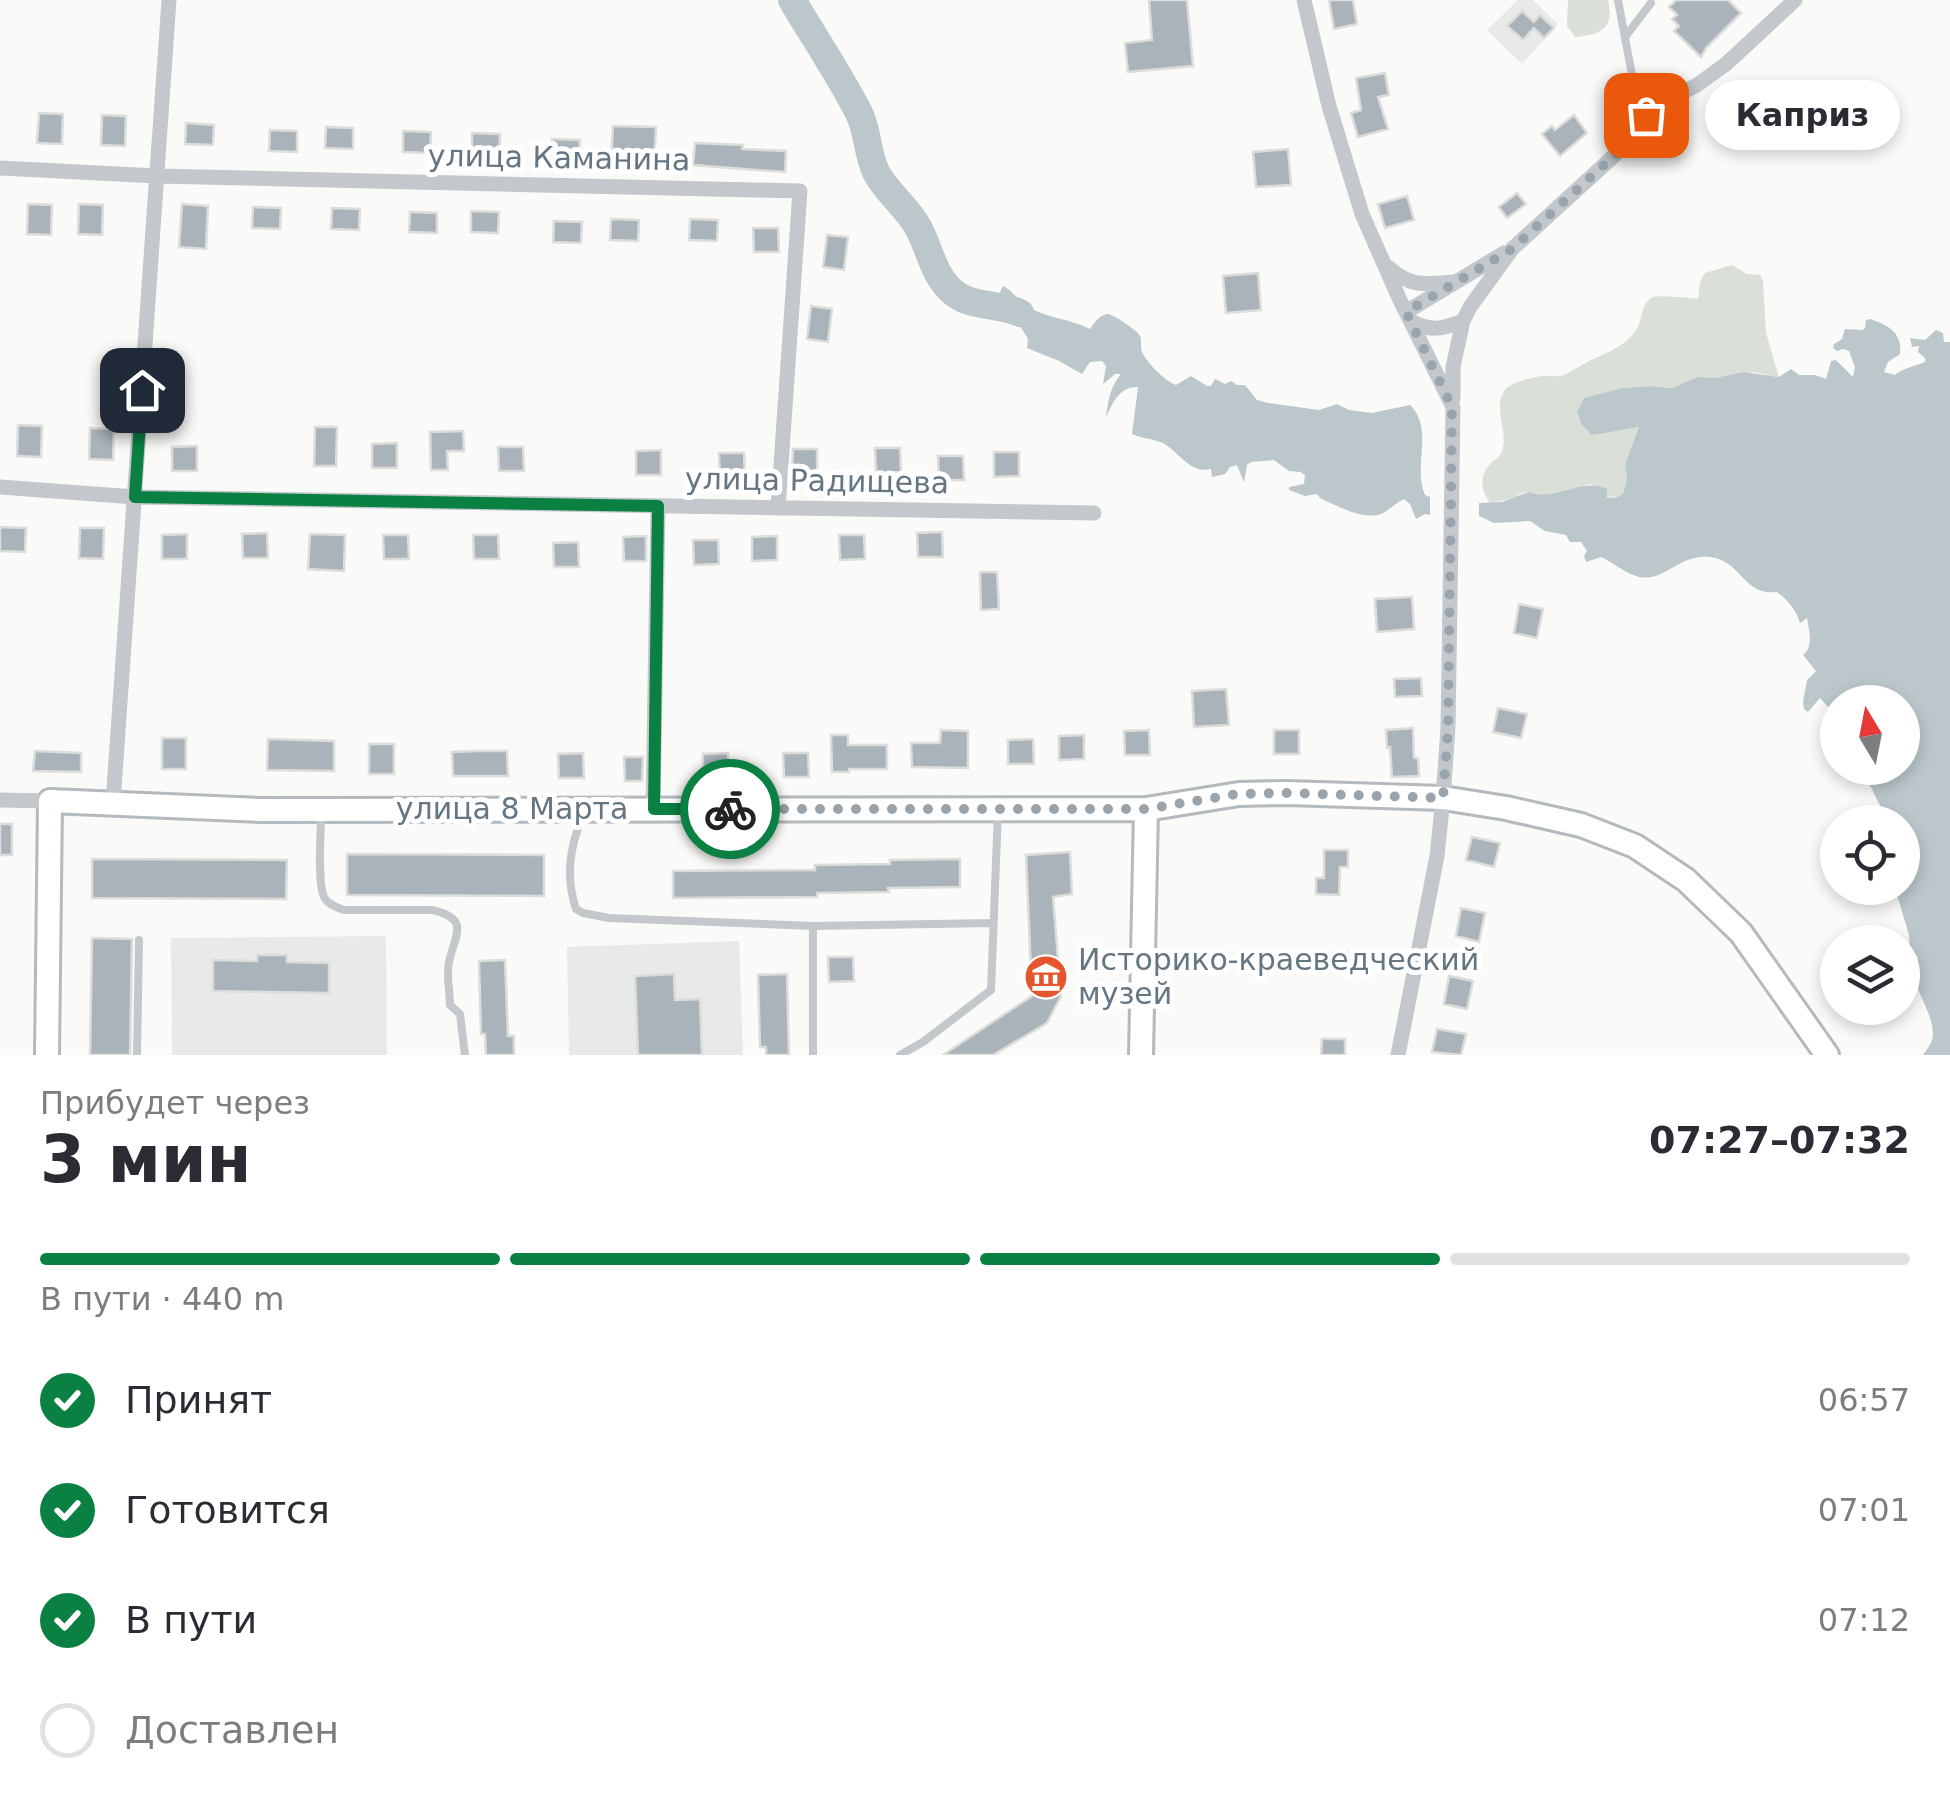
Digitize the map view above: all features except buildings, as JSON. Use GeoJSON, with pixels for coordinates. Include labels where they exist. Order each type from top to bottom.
{"type":"FeatureCollection","features":[{"type":"Feature","properties":{"kind":"street"},"geometry":{"type":"LineString","coordinates":[[113,803],[169,0]]}},
{"type":"Feature","properties":{"kind":"street"},"geometry":{"type":"LineString","coordinates":[[1304,0],[1329,106],[1362,214],[1452,407]]}},
{"type":"Feature","properties":{"kind":"street"},"geometry":{"type":"LineString","coordinates":[[1398,1055],[1437,856],[1443,798],[1448,728],[1453,367],[1463,321],[1512,249],[1616,154],[1640,121],[1654,108],[1726,64],[1795,0]]}},
{"type":"Feature","properties":{"kind":"street","name":"улица Каманина"},"geometry":{"type":"LineString","coordinates":[[0,168],[157,176],[800,190],[778,508]]}},
{"type":"Feature","properties":{"kind":"street"},"geometry":{"type":"LineString","coordinates":[[1409,317],[1458,281],[1512,249]]}},
{"type":"Feature","properties":{"kind":"street"},"geometry":{"type":"LineString","coordinates":[[1384,264],[1401,279],[1420,285],[1458,281]]}},
{"type":"Feature","properties":{"kind":"street"},"geometry":{"type":"LineString","coordinates":[[1409,317],[1422,328],[1442,330],[1463,321]]}},
{"type":"Feature","properties":{"kind":"street","name":"улица Радищева"},"geometry":{"type":"LineString","coordinates":[[0,487],[135,497],[1094,513]]}},
{"type":"Feature","properties":{"kind":"street"},"geometry":{"type":"LineString","coordinates":[[654,809],[658,506]]}},
{"type":"Feature","properties":{"kind":"street","name":"улица 8 Марта"},"geometry":{"type":"LineString","coordinates":[[0,800],[260,810],[1146,809],[1238,794],[1443,798],[1581,825],[1648,854],[1686,880],[1741,934],[1827,1055]]}},
{"type":"Feature","properties":{"kind":"street"},"geometry":{"type":"LineString","coordinates":[[47,1055],[50,801]]}},
{"type":"Feature","properties":{"kind":"street"},"geometry":{"type":"LineString","coordinates":[[1141,1055],[1146,809]]}},
{"type":"Feature","properties":{"kind":"lane"},"geometry":{"type":"LineString","coordinates":[[1618,0],[1640,121]]}},
{"type":"Feature","properties":{"kind":"lane"},"geometry":{"type":"LineString","coordinates":[[1625,38],[1651,2]]}},
{"type":"Feature","properties":{"kind":"lane"},"geometry":{"type":"LineString","coordinates":[[900,1055],[991,990],[998,808]]}},
{"type":"Feature","properties":{"kind":"lane"},"geometry":{"type":"LineString","coordinates":[[586,809],[573,840],[570,876],[576,909],[583,913],[610,918],[814,926],[993,923]]}},
{"type":"Feature","properties":{"kind":"lane"},"geometry":{"type":"LineString","coordinates":[[321,810],[324,898],[332,906],[344,910],[432,910],[454,920],[458,934],[449,962],[450,1005],[460,1014],[464,1055]]}},
{"type":"Feature","properties":{"kind":"lane"},"geometry":{"type":"LineString","coordinates":[[813,1055],[814,926]]}},
{"type":"Feature","properties":{"kind":"lane"},"geometry":{"type":"LineString","coordinates":[[137,1055],[139,940]]}},
{"type":"Feature","properties":{"kind":"shaded area"},"geometry":{"type":"Polygon","coordinates":[[[1518,0],[1533,0],[1558,24],[1522,64],[1487,30],[1518,0]]]}},
{"type":"Feature","properties":{"kind":"shaded area"},"geometry":{"type":"Polygon","coordinates":[[[1568,0],[1608,0],[1609,18],[1604,29],[1575,37],[1567,26],[1568,0]]]}},
{"type":"Feature","properties":{"kind":"shaded area"},"geometry":{"type":"Polygon","coordinates":[[[1732,265],[1747,274],[1760,275],[1763,281],[1766,333],[1779,377],[1753,372],[1698,378],[1672,388],[1622,388],[1584,398],[1577,412],[1581,424],[1592,434],[1640,427],[1625,464],[1623,494],[1609,497],[1591,484],[1549,496],[1529,492],[1490,503],[1484,493],[1483,477],[1504,444],[1500,404],[1505,390],[1527,379],[1564,375],[1616,348],[1636,330],[1653,297],[1698,299],[1705,273],[1732,265]]]}},
{"type":"Feature","properties":{"kind":"shaded area"},"geometry":{"type":"Polygon","coordinates":[[[1003,286],[1035,311],[1090,329],[1102,316],[1115,317],[1138,333],[1148,361],[1176,385],[1191,376],[1207,386],[1215,379],[1225,384],[1231,381],[1245,385],[1257,400],[1319,410],[1337,404],[1372,413],[1410,405],[1421,425],[1422,484],[1425,495],[1430,497],[1430,515],[1416,519],[1404,499],[1383,513],[1368,515],[1342,508],[1317,494],[1305,496],[1289,487],[1304,484],[1305,475],[1289,471],[1274,460],[1251,462],[1244,482],[1237,465],[1212,477],[1211,469],[1191,465],[1163,443],[1132,434],[1138,387],[1122,392],[1106,418],[1112,389],[1121,374],[1103,384],[1106,366],[1102,361],[1090,362],[1082,374],[1027,348],[1028,339],[1014,319],[987,304],[1003,298],[1003,286]]]}},
{"type":"Feature","properties":{"kind":"shaded area"},"geometry":{"type":"Polygon","coordinates":[[[1866,320],[1888,327],[1897,335],[1900,354],[1888,362],[1884,372],[1895,375],[1925,362],[1918,352],[1919,346],[1912,347],[1910,338],[1925,340],[1936,330],[1943,333],[1944,342],[1950,342],[1950,1055],[1923,1055],[1933,1033],[1920,993],[1920,925],[1906,925],[1900,905],[1920,905],[1920,805],[1880,805],[1869,785],[1920,785],[1920,685],[1820,685],[1820,698],[1808,712],[1803,702],[1807,680],[1816,671],[1803,655],[1810,643],[1807,618],[1800,623],[1777,592],[1757,589],[1729,565],[1710,557],[1689,560],[1654,576],[1636,576],[1601,557],[1586,562],[1587,551],[1581,542],[1570,542],[1566,535],[1545,531],[1530,521],[1494,523],[1479,516],[1479,503],[1502,502],[1529,492],[1548,494],[1597,486],[1607,489],[1607,497],[1623,494],[1625,464],[1639,427],[1592,435],[1581,424],[1577,412],[1584,398],[1622,388],[1672,388],[1698,377],[1744,372],[1779,377],[1791,369],[1799,375],[1826,379],[1831,361],[1836,360],[1853,377],[1855,367],[1849,351],[1833,348],[1845,329],[1862,330],[1866,320]]]}},
{"type":"Feature","properties":{"kind":"shaded area"},"geometry":{"type":"Polygon","coordinates":[[[386,936],[387,1055],[172,1055],[171,938],[386,936]]]}},
{"type":"Feature","properties":{"kind":"shaded area"},"geometry":{"type":"Polygon","coordinates":[[[739,941],[743,1055],[569,1055],[567,947],[739,941]]]}},
{"type":"Feature","properties":{"kind":"waterway"},"geometry":{"type":"LineString","coordinates":[[792,0],[859,113],[876,172],[918,227],[941,279],[961,298],[1020,313]]}},
{"type":"Feature","properties":{"kind":"way so far"},"geometry":{"type":"LineString","coordinates":[[730,809],[1146,809],[1238,794],[1287,793],[1443,798],[1448,728],[1452,407],[1406,312],[1512,249],[1616,154],[1646,115]]}},
{"type":"Feature","properties":{"kind":"place","name":"Каприз"},"geometry":{"type":"Point","coordinates":[1646,115]}},
{"type":"Feature","properties":{"kind":"place","name":"Историко-краеведческий музей"},"geometry":{"type":"Point","coordinates":[1046,977]}},
{"type":"Feature","properties":{"kind":"route"},"geometry":{"type":"LineString","coordinates":[[142,390],[135,497],[658,506],[654,809],[730,809]]}}]}
